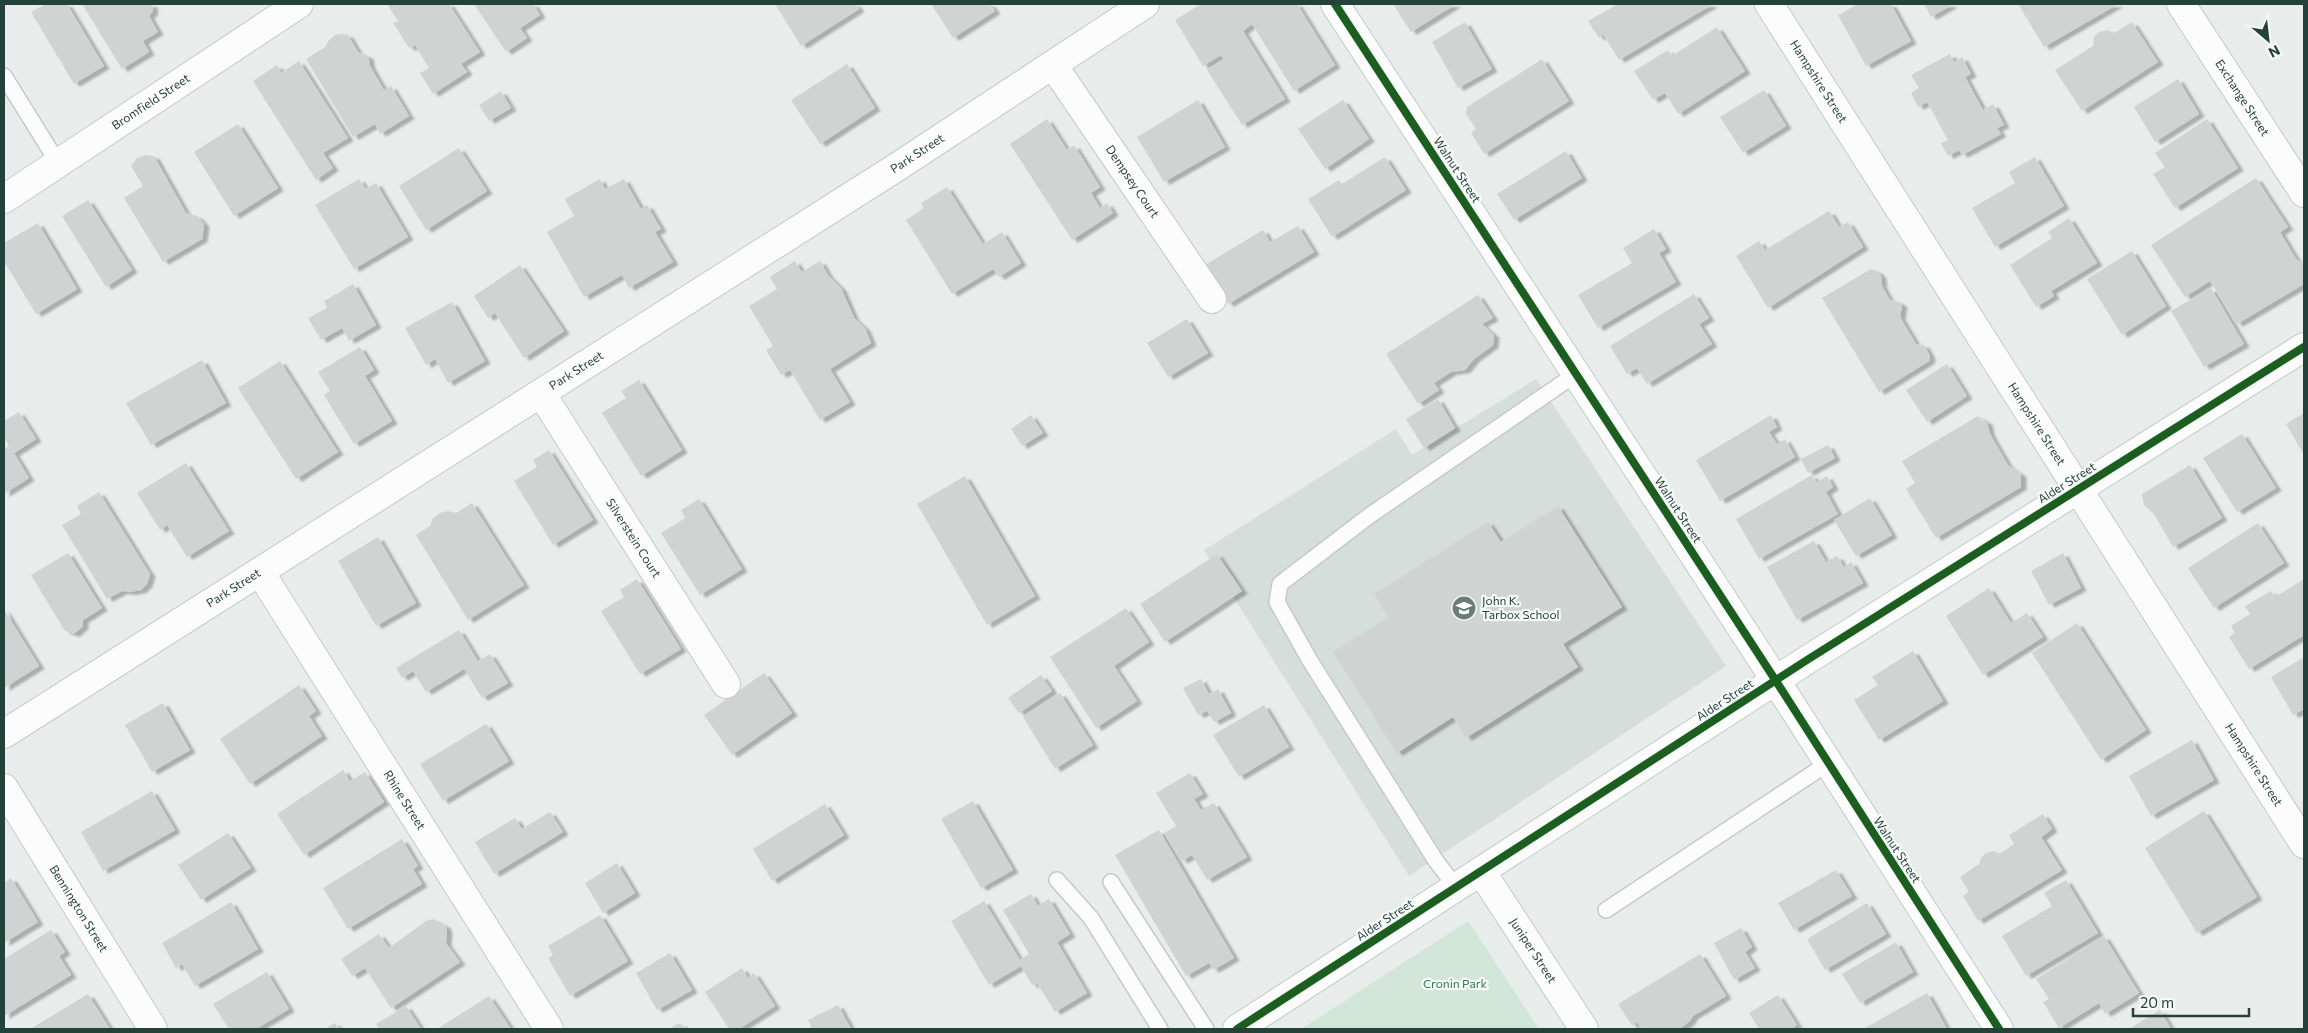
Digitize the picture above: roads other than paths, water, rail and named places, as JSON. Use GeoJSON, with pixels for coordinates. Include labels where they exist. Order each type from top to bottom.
{"type":"FeatureCollection","features":[{"type":"Feature","properties":{"kind":"street","name":"Bromfield Street"},"geometry":{"type":"LineString","coordinates":[[4,199],[299,4]]}},
{"type":"Feature","properties":{"kind":"street","name":"Park Street"},"geometry":{"type":"LineString","coordinates":[[4,734],[897,167],[1146,4]]}},
{"type":"Feature","properties":{"kind":"street","name":"Walnut Street"},"geometry":{"type":"LineString","coordinates":[[1335,4],[1776,681],[1827,764],[1999,1029]]}},
{"type":"Feature","properties":{"kind":"street","name":"Hampshire Street"},"geometry":{"type":"LineString","coordinates":[[1769,4],[2304,844]]}},
{"type":"Feature","properties":{"kind":"street","name":"Exchange Street"},"geometry":{"type":"LineString","coordinates":[[2181,4],[2304,193]]}},
{"type":"Feature","properties":{"kind":"street","name":"Dempsey Court"},"geometry":{"type":"LineString","coordinates":[[1053,64],[1212,299]]}},
{"type":"Feature","properties":{"kind":"street","name":"Alder Street"},"geometry":{"type":"LineString","coordinates":[[1237,1029],[1776,681],[2304,347]]}},
{"type":"Feature","properties":{"kind":"street","name":"Silverstein Court"},"geometry":{"type":"LineString","coordinates":[[541,393],[726,684]]}},
{"type":"Feature","properties":{"kind":"street","name":"Rhine Street"},"geometry":{"type":"LineString","coordinates":[[260,572],[549,1029]]}},
{"type":"Feature","properties":{"kind":"street","name":"Bennington Street"},"geometry":{"type":"LineString","coordinates":[[4,788],[153,1029]]}},
{"type":"Feature","properties":{"kind":"street","name":"Juniper Street"},"geometry":{"type":"LineString","coordinates":[[1481,871],[1584,1029]]}},
{"type":"Feature","properties":{"kind":"lane"},"geometry":{"type":"LineString","coordinates":[[4,76],[58,163]]}},
{"type":"Feature","properties":{"kind":"lane"},"geometry":{"type":"LineString","coordinates":[[1456,887],[1436,861],[1309,659],[1277,602],[1280,584],[1368,516],[1576,374]]}},
{"type":"Feature","properties":{"kind":"lane"},"geometry":{"type":"LineString","coordinates":[[1606,910],[1827,764]]}},
{"type":"Feature","properties":{"kind":"lane"},"geometry":{"type":"LineString","coordinates":[[1057,880],[1091,918],[1160,1029]]}},
{"type":"Feature","properties":{"kind":"lane"},"geometry":{"type":"LineString","coordinates":[[1111,882],[1206,1029]]}},
{"type":"Feature","properties":{"kind":"place","name":"John K. Tarbox School"},"geometry":{"type":"Point","coordinates":[1464,608]}},
{"type":"Feature","properties":{"kind":"park label","name":"Cronin Park"},"geometry":{"type":"Point","coordinates":[1455,984]}}]}
